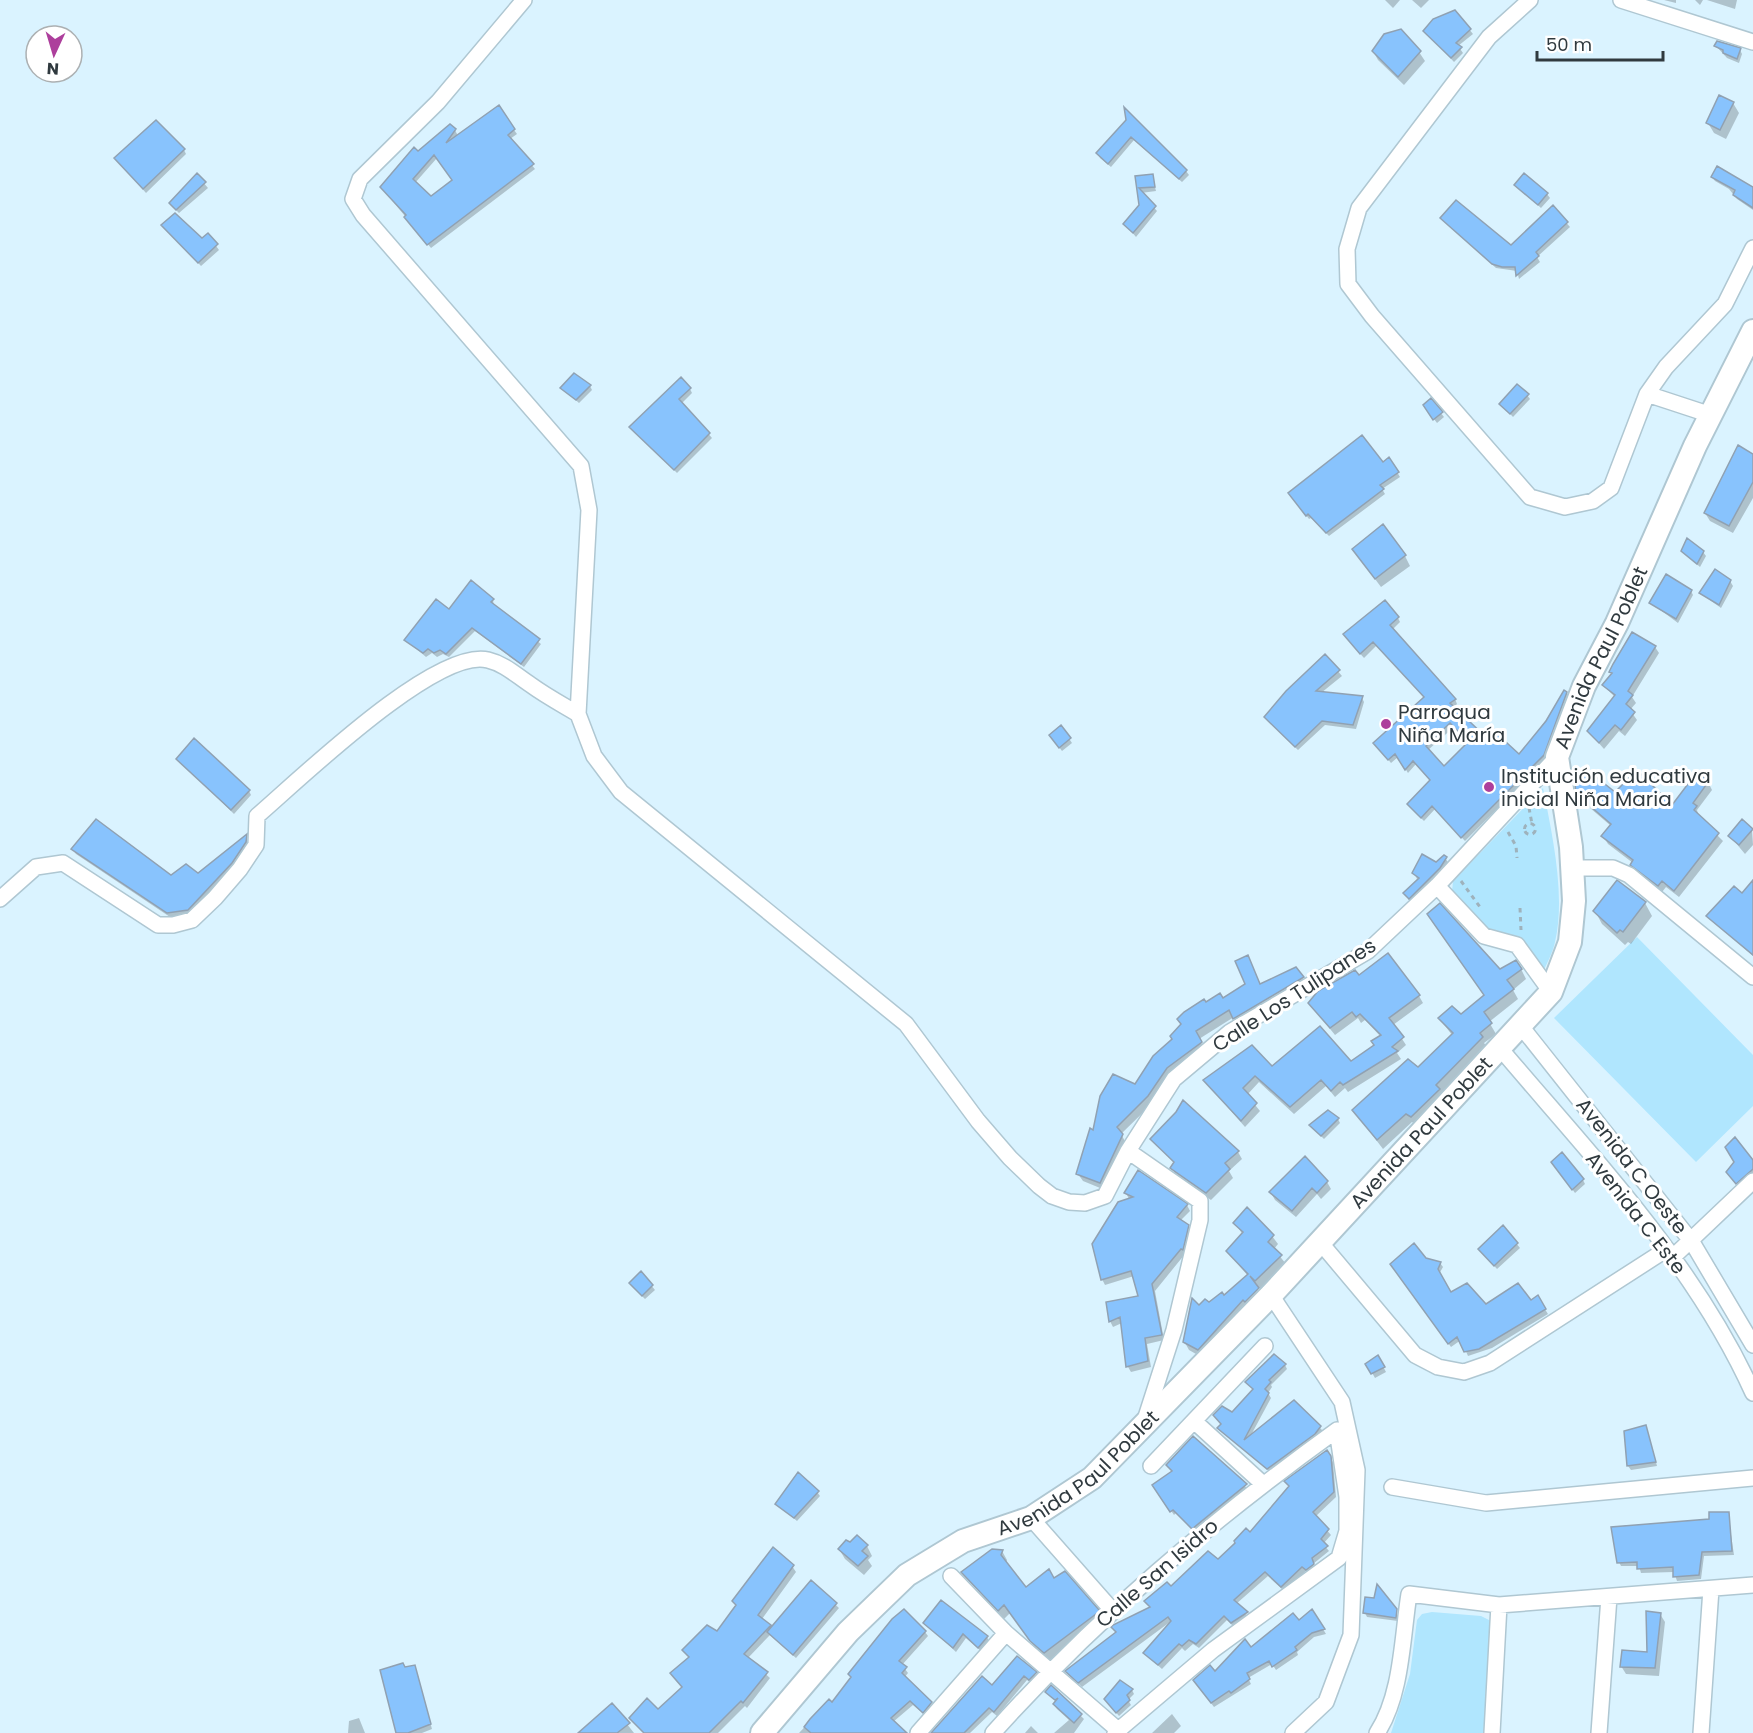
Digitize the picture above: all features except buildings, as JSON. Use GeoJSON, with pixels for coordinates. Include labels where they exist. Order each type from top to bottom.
{"type":"FeatureCollection","features":[{"type":"Feature","properties":{"kind":"main road","name":"Avenida Paul Poblet"},"geometry":{"type":"LineString","coordinates":[[762,1733],[848,1632],[907,1575],[963,1541],[1031,1518],[1092,1478],[1271,1295],[1551,992],[1570,942],[1574,901],[1572,868],[1557,757],[1584,686],[1617,623],[1711,415],[1753,331]]}},
{"type":"Feature","properties":{"kind":"street"},"geometry":{"type":"LineString","coordinates":[[524,0],[438,102],[360,179],[353,200],[363,215],[581,466],[589,510],[578,714]]}},
{"type":"Feature","properties":{"kind":"street"},"geometry":{"type":"LineString","coordinates":[[1530,0],[1489,37],[1359,208],[1347,249],[1348,284],[1372,316],[1530,497],[1565,507],[1593,501],[1611,489],[1647,394],[1666,367],[1725,304],[1753,248]]}},
{"type":"Feature","properties":{"kind":"street"},"geometry":{"type":"LineString","coordinates":[[1621,0],[1753,42]]}},
{"type":"Feature","properties":{"kind":"street"},"geometry":{"type":"LineString","coordinates":[[1647,394],[1711,415]]}},
{"type":"Feature","properties":{"kind":"street"},"geometry":{"type":"LineString","coordinates":[[0,899],[36,867],[63,862],[158,925],[173,926],[192,920],[240,869],[256,845],[257,816],[383,709],[444,668],[464,660],[486,659],[503,664],[578,714]]}},
{"type":"Feature","properties":{"kind":"street","name":"Calle Los Tulipanes"},"geometry":{"type":"LineString","coordinates":[[578,714],[594,756],[621,792],[906,1024],[978,1121],[1010,1158],[1052,1196],[1069,1202],[1084,1203],[1105,1196],[1128,1151],[1174,1079],[1230,1032],[1368,951],[1437,886],[1557,757]]}},
{"type":"Feature","properties":{"kind":"street"},"geometry":{"type":"LineString","coordinates":[[1572,868],[1613,868],[1629,875],[1753,977]]}},
{"type":"Feature","properties":{"kind":"street"},"geometry":{"type":"LineString","coordinates":[[1437,886],[1485,937],[1517,945],[1551,992]]}},
{"type":"Feature","properties":{"kind":"street","name":"Avenida C Oeste"},"geometry":{"type":"LineString","coordinates":[[1520,1025],[1692,1242],[1753,1345]]}},
{"type":"Feature","properties":{"kind":"street","name":"Avenida C Este"},"geometry":{"type":"LineString","coordinates":[[1499,1047],[1670,1253],[1716,1318],[1753,1392]]}},
{"type":"Feature","properties":{"kind":"street"},"geometry":{"type":"LineString","coordinates":[[1128,1151],[1200,1201],[1200,1220],[1174,1330],[1143,1428]]}},
{"type":"Feature","properties":{"kind":"street"},"geometry":{"type":"LineString","coordinates":[[1320,1242],[1415,1355],[1438,1367],[1464,1372],[1490,1363],[1670,1253],[1692,1242],[1753,1181]]}},
{"type":"Feature","properties":{"kind":"street"},"geometry":{"type":"LineString","coordinates":[[1271,1295],[1342,1402],[1357,1470],[1351,1635],[1326,1702],[1293,1733]]}},
{"type":"Feature","properties":{"kind":"street"},"geometry":{"type":"LineString","coordinates":[[1151,1466],[1265,1346]]}},
{"type":"Feature","properties":{"kind":"street"},"geometry":{"type":"LineString","coordinates":[[1194,1421],[1263,1484]]}},
{"type":"Feature","properties":{"kind":"street","name":"Calle San Isidro"},"geometry":{"type":"LineString","coordinates":[[993,1733],[1050,1670],[1112,1610],[1197,1536],[1337,1430],[1347,1497],[1347,1531],[1339,1558],[1213,1650],[1116,1731]]}},
{"type":"Feature","properties":{"kind":"street"},"geometry":{"type":"LineString","coordinates":[[1392,1487],[1486,1503],[1753,1478]]}},
{"type":"Feature","properties":{"kind":"street"},"geometry":{"type":"LineString","coordinates":[[1031,1518],[1112,1610]]}},
{"type":"Feature","properties":{"kind":"street"},"geometry":{"type":"LineString","coordinates":[[951,1576],[1006,1633],[1116,1731]]}},
{"type":"Feature","properties":{"kind":"street"},"geometry":{"type":"LineString","coordinates":[[1377,1733],[1383,1724],[1394,1691],[1409,1594],[1499,1605],[1753,1585]]}},
{"type":"Feature","properties":{"kind":"street"},"geometry":{"type":"LineString","coordinates":[[1701,1733],[1711,1589]]}},
{"type":"Feature","properties":{"kind":"street"},"geometry":{"type":"LineString","coordinates":[[1599,1733],[1609,1597]]}},
{"type":"Feature","properties":{"kind":"street"},"geometry":{"type":"LineString","coordinates":[[1492,1733],[1499,1605]]}},
{"type":"Feature","properties":{"kind":"street"},"geometry":{"type":"LineString","coordinates":[[918,1733],[1006,1633]]}},
{"type":"Feature","properties":{"kind":"path"},"geometry":{"type":"LineString","coordinates":[[1520,813],[1528,806],[1532,824]]}},
{"type":"Feature","properties":{"kind":"path"},"geometry":{"type":"LineString","coordinates":[[1505,829],[1513,840],[1517,858]]}},
{"type":"Feature","properties":{"kind":"path"},"geometry":{"type":"LineString","coordinates":[[1454,882],[1458,878],[1485,914]]}},
{"type":"Feature","properties":{"kind":"path"},"geometry":{"type":"LineString","coordinates":[[1520,908],[1521,941]]}},
{"type":"Feature","properties":{"kind":"shaded area"},"geometry":{"type":"Polygon","coordinates":[[[1543,788],[1556,865],[1559,905],[1555,942],[1543,972],[1521,942],[1484,934],[1452,892],[1453,881],[1543,788]]]}},
{"type":"Feature","properties":{"kind":"shaded area"},"geometry":{"type":"Polygon","coordinates":[[[1637,937],[1753,1055],[1753,1106],[1696,1162],[1554,1018],[1637,937]]]}},
{"type":"Feature","properties":{"kind":"shaded area"},"geometry":{"type":"Polygon","coordinates":[[[1432,1612],[1481,1616],[1491,1621],[1493,1629],[1485,1733],[1391,1733],[1410,1674],[1417,1620],[1422,1614],[1432,1612]]]}},
{"type":"Feature","properties":{"kind":"place","name":"Parroqua Niña María"},"geometry":{"type":"Point","coordinates":[1386,724]}},
{"type":"Feature","properties":{"kind":"place","name":"Institución educativa inicial Niña Maria"},"geometry":{"type":"Point","coordinates":[1489,787]}}]}
